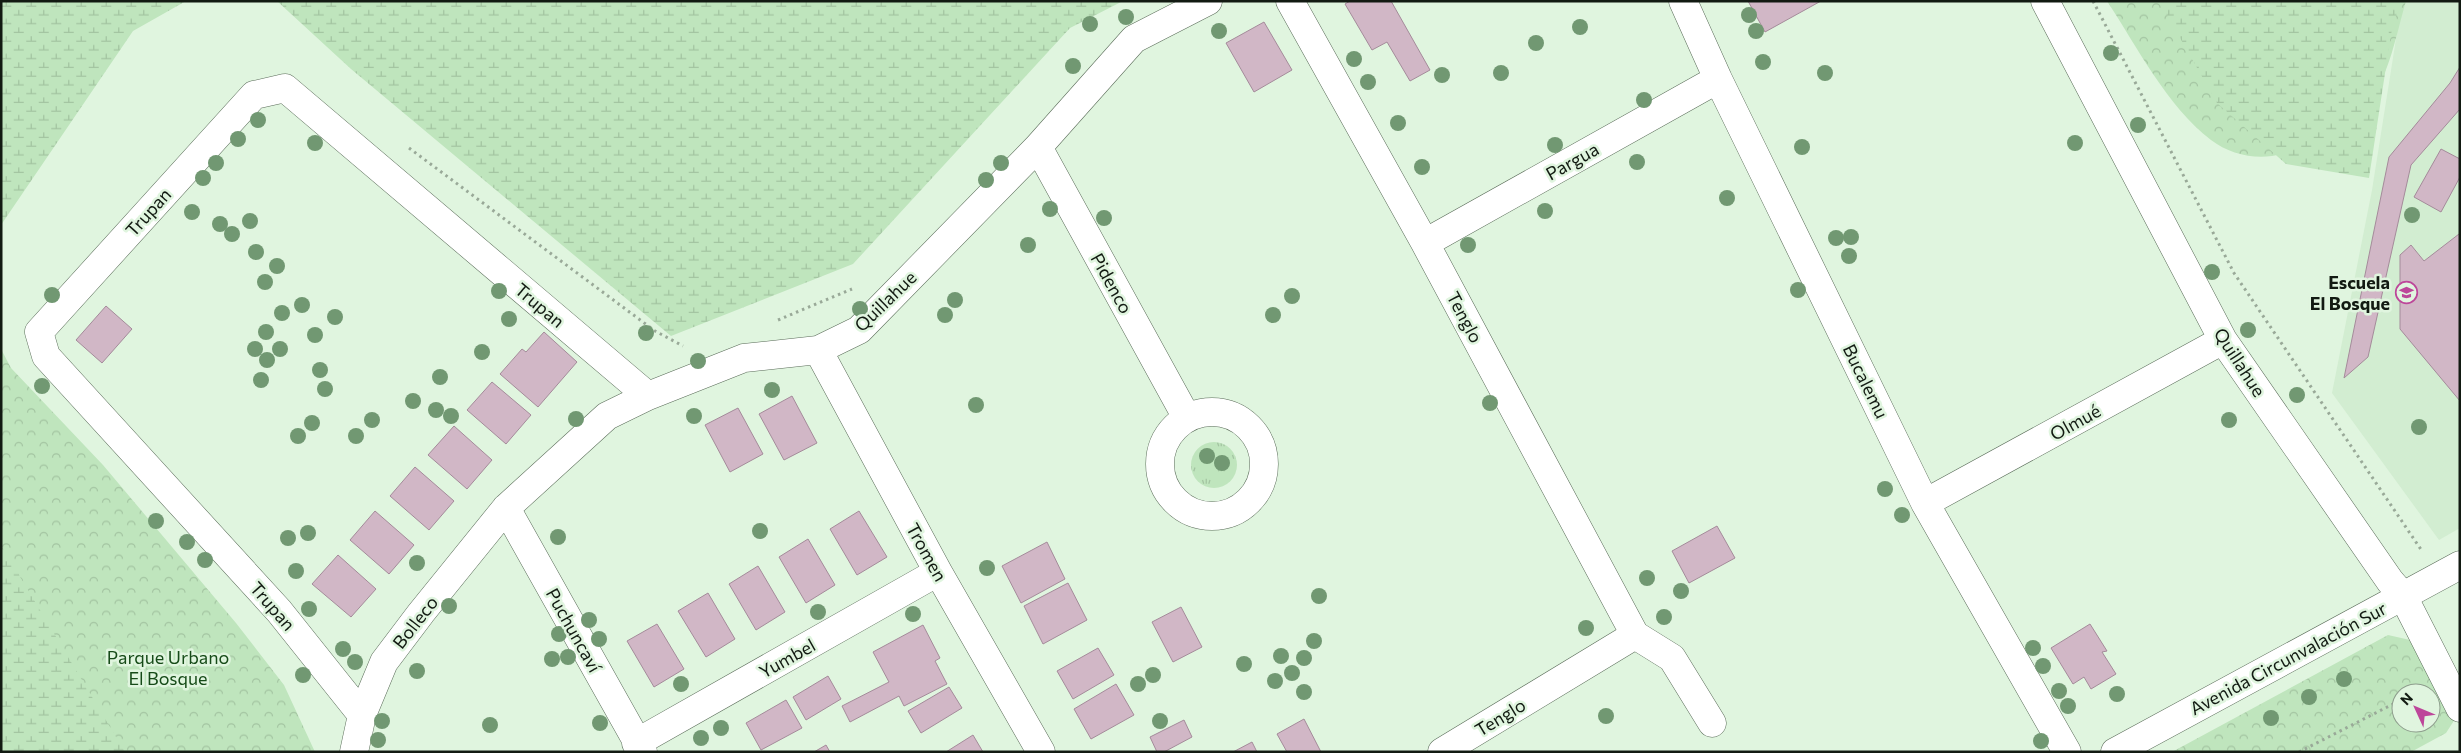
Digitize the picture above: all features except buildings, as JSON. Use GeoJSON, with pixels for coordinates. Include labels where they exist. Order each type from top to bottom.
{"type":"FeatureCollection","features":[{"type":"Feature","properties":{"kind":"street","name":"Quillahue"},"geometry":{"type":"LineString","coordinates":[[506,508],[606,416],[648,396],[744,358],[818,350],[859,330],[1038,147],[1134,39],[1208,1]]}},
{"type":"Feature","properties":{"kind":"street","name":"Tenglo"},"geometry":{"type":"LineString","coordinates":[[1290,1],[1425,242],[1635,635],[1442,752]]}},
{"type":"Feature","properties":{"kind":"street","name":"Bucalemu"},"geometry":{"type":"LineString","coordinates":[[1684,1],[1718,78],[1925,503],[2067,752]]}},
{"type":"Feature","properties":{"kind":"street","name":"Quillahue"},"geometry":{"type":"LineString","coordinates":[[2045,1],[2223,340],[2390,581],[2403,596],[2460,708]]}},
{"type":"Feature","properties":{"kind":"street","name":"Pargua"},"geometry":{"type":"LineString","coordinates":[[1425,242],[1718,78]]}},
{"type":"Feature","properties":{"kind":"street","name":"Trupan"},"geometry":{"type":"LineString","coordinates":[[362,715],[279,611],[46,356],[39,332],[254,95],[285,88],[648,396]]}},
{"type":"Feature","properties":{"kind":"street","name":"Pidenco"},"geometry":{"type":"LineString","coordinates":[[1038,147],[1187,418]]}},
{"type":"Feature","properties":{"kind":"street","name":"Olmué"},"geometry":{"type":"LineString","coordinates":[[1925,503],[2223,340]]}},
{"type":"Feature","properties":{"kind":"street","name":"Tromen"},"geometry":{"type":"LineString","coordinates":[[818,350],[938,572],[1040,752]]}},
{"type":"Feature","properties":{"kind":"street","name":"Bolleco"},"geometry":{"type":"LineString","coordinates":[[354,752],[362,715],[384,662],[506,508]]}},
{"type":"Feature","properties":{"kind":"street","name":"Puchuncaví"},"geometry":{"type":"LineString","coordinates":[[506,508],[639,747]]}},
{"type":"Feature","properties":{"kind":"street","name":"Avenida Circunvalación Sur"},"geometry":{"type":"LineString","coordinates":[[2115,752],[2460,565]]}},
{"type":"Feature","properties":{"kind":"street","name":"Yumbel"},"geometry":{"type":"LineString","coordinates":[[639,747],[938,572]]}},
{"type":"Feature","properties":{"kind":"street"},"geometry":{"type":"LineString","coordinates":[[1635,635],[1672,658],[1712,723]]}},
{"type":"Feature","properties":{"kind":"path"},"geometry":{"type":"LineString","coordinates":[[2093,1],[2234,273],[2423,552]]}},
{"type":"Feature","properties":{"kind":"path"},"geometry":{"type":"LineString","coordinates":[[403,143],[655,331],[689,350]]}},
{"type":"Feature","properties":{"kind":"path"},"geometry":{"type":"LineString","coordinates":[[769,324],[858,286]]}},
{"type":"Feature","properties":{"kind":"path"},"geometry":{"type":"LineString","coordinates":[[2300,752],[2391,705]]}},
{"type":"Feature","properties":{"kind":"shaded area","name":"Escuela El Bosque"},"geometry":{"type":"Polygon","coordinates":[[[2402,1],[2460,1],[2460,528],[2439,540],[2332,393],[2372,190],[2402,1]]]}},
{"type":"Feature","properties":{"kind":"green space"},"geometry":{"type":"Polygon","coordinates":[[[1,1],[186,1],[133,31],[1,225],[1,1]]]}},
{"type":"Feature","properties":{"kind":"green space"},"geometry":{"type":"Polygon","coordinates":[[[277,1],[1123,1],[1070,28],[853,264],[671,336],[351,69],[277,1]]]}},
{"type":"Feature","properties":{"kind":"green space"},"geometry":{"type":"Polygon","coordinates":[[[2107,1],[2406,1],[2387,67],[2376,92],[2368,103],[2351,117],[2307,142],[2280,154],[2256,157],[2232,152],[2218,145],[2195,126],[2166,93],[2107,1]]]}},
{"type":"Feature","properties":{"kind":"green space"},"geometry":{"type":"Polygon","coordinates":[[[2159,1],[2400,1],[2391,34],[2369,178],[2286,164],[2217,103],[2159,1]]]}},
{"type":"Feature","properties":{"kind":"green space","name":"Parque Urbano El Bosque"},"geometry":{"type":"Polygon","coordinates":[[[1,349],[11,368],[103,465],[236,623],[284,685],[315,752],[1,752],[1,349]]]}},
{"type":"Feature","properties":{"kind":"green space"},"geometry":{"type":"Polygon","coordinates":[[[1209,442],[1219,442],[1233,452],[1237,465],[1233,478],[1227,484],[1219,488],[1209,488],[1195,478],[1191,470],[1191,460],[1201,446],[1209,442]]]}},
{"type":"Feature","properties":{"kind":"green space"},"geometry":{"type":"Polygon","coordinates":[[[1,545],[125,752],[1,752],[1,545]]]}},
{"type":"Feature","properties":{"kind":"green space"},"geometry":{"type":"Polygon","coordinates":[[[2388,635],[2419,642],[2440,683],[2391,683],[2391,733],[2441,733],[2441,685],[2457,716],[2446,733],[2411,752],[2172,752],[2388,635]]]}},
{"type":"Feature","properties":{"kind":"place","name":"Escuela El Bosque"},"geometry":{"type":"Point","coordinates":[2406,292]}}]}
